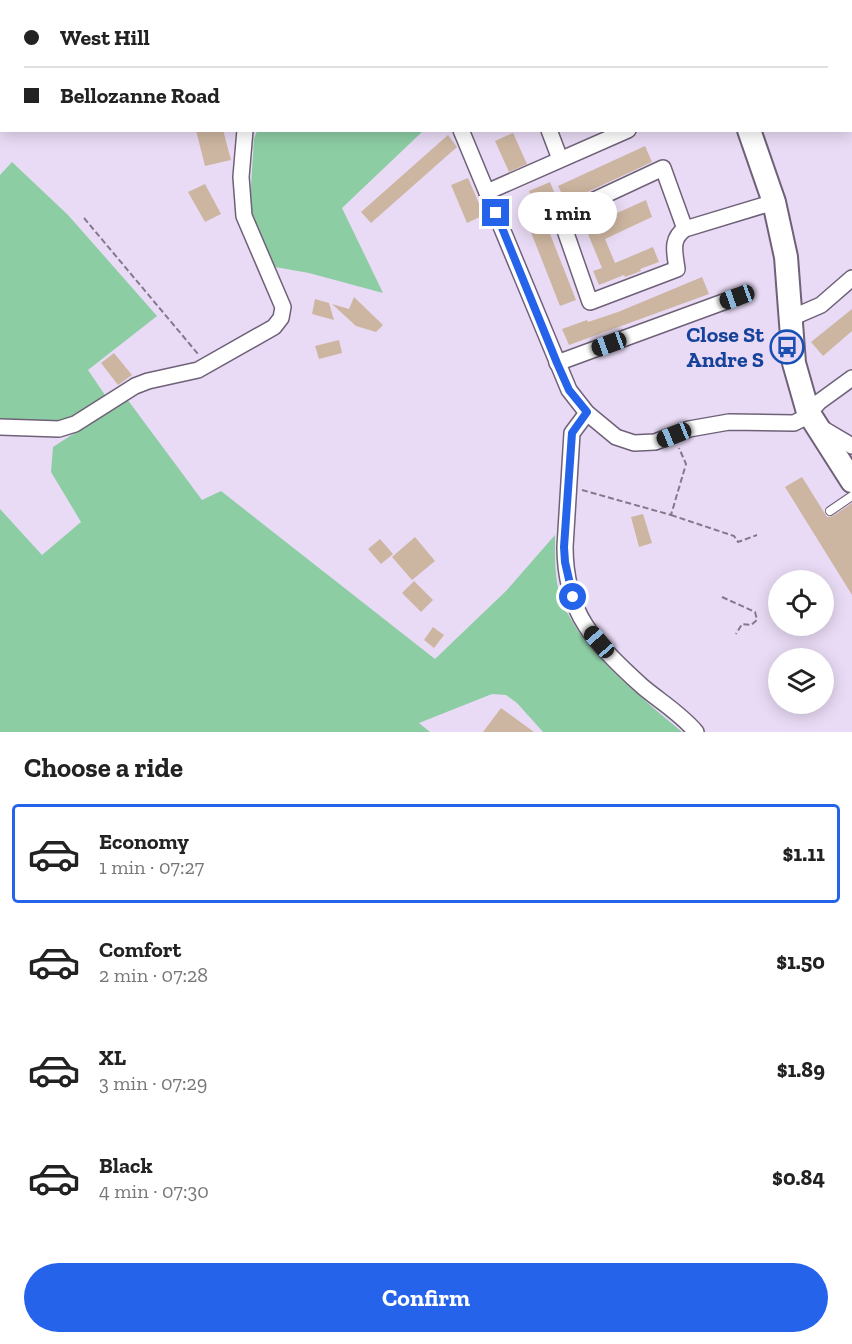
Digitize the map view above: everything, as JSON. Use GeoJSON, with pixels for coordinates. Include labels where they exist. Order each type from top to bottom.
{"type":"FeatureCollection","features":[{"type":"Feature","properties":{"kind":"street"},"geometry":{"type":"LineString","coordinates":[[0,427],[60,429],[90,415],[135,386],[198,370],[274,327],[283,307],[243,216],[241,177],[245,132]]}},
{"type":"Feature","properties":{"kind":"street"},"geometry":{"type":"LineString","coordinates":[[462,132],[569,390],[587,412],[616,437],[634,443],[655,442],[689,429],[729,422],[794,423],[804,418],[814,421],[852,446]]}},
{"type":"Feature","properties":{"kind":"street"},"geometry":{"type":"LineString","coordinates":[[550,132],[561,159]]}},
{"type":"Feature","properties":{"kind":"street"},"geometry":{"type":"LineString","coordinates":[[487,192],[623,132]]}},
{"type":"Feature","properties":{"kind":"street"},"geometry":{"type":"LineString","coordinates":[[750,132],[774,202],[786,257],[794,363],[814,421],[852,481]]}},
{"type":"Feature","properties":{"kind":"street"},"geometry":{"type":"LineString","coordinates":[[685,229],[663,168],[560,216],[590,302],[677,269],[674,245],[677,235],[685,229],[774,202]]}},
{"type":"Feature","properties":{"kind":"street"},"geometry":{"type":"LineString","coordinates":[[791,318],[821,305],[852,278]]}},
{"type":"Feature","properties":{"kind":"street"},"geometry":{"type":"LineString","coordinates":[[557,363],[737,297]]}},
{"type":"Feature","properties":{"kind":"street"},"geometry":{"type":"LineString","coordinates":[[814,421],[852,378]]}},
{"type":"Feature","properties":{"kind":"street"},"geometry":{"type":"LineString","coordinates":[[587,412],[572,433],[564,547],[573,597],[585,626],[612,657],[696,732]]}},
{"type":"Feature","properties":{"kind":"lane"},"geometry":{"type":"LineString","coordinates":[[830,511],[852,496]]}},
{"type":"Feature","properties":{"kind":"path"},"geometry":{"type":"LineString","coordinates":[[84,218],[207,365]]}},
{"type":"Feature","properties":{"kind":"path"},"geometry":{"type":"LineString","coordinates":[[671,515],[686,464],[674,435]]}},
{"type":"Feature","properties":{"kind":"path"},"geometry":{"type":"LineString","coordinates":[[581,490],[671,515],[734,536],[738,542],[757,535]]}},
{"type":"Feature","properties":{"kind":"path"},"geometry":{"type":"LineString","coordinates":[[722,597],[755,612],[757,620],[751,625],[742,624],[736,634]]}},
{"type":"Feature","properties":{"kind":"green space"},"geometry":{"type":"Polygon","coordinates":[[[257,132],[422,132],[342,208],[383,293],[309,273],[275,267],[256,231],[250,201],[254,139],[257,132]]]}},
{"type":"Feature","properties":{"kind":"green space"},"geometry":{"type":"Polygon","coordinates":[[[12,162],[68,215],[157,316],[88,370],[105,395],[78,415],[56,422],[0,421],[0,175],[12,162]]]}},
{"type":"Feature","properties":{"kind":"green space"},"geometry":{"type":"Polygon","coordinates":[[[127,399],[202,500],[221,491],[435,659],[507,590],[555,535],[558,587],[563,604],[573,622],[585,640],[615,674],[682,732],[543,732],[517,703],[506,695],[492,694],[419,723],[430,732],[0,732],[0,509],[42,555],[81,522],[51,472],[53,447],[127,399]]]}},
{"type":"Feature","properties":{"kind":"building"},"geometry":{"type":"Polygon","coordinates":[[[196,132],[224,132],[231,160],[205,166],[196,132]]]}},
{"type":"Feature","properties":{"kind":"building"},"geometry":{"type":"Polygon","coordinates":[[[513,133],[527,164],[509,172],[495,141],[513,133]]]}},
{"type":"Feature","properties":{"kind":"building"},"geometry":{"type":"Polygon","coordinates":[[[448,135],[457,147],[371,223],[361,212],[448,135]]]}},
{"type":"Feature","properties":{"kind":"building"},"geometry":{"type":"Polygon","coordinates":[[[645,146],[652,162],[566,202],[558,186],[645,146]]]}},
{"type":"Feature","properties":{"kind":"building"},"geometry":{"type":"Polygon","coordinates":[[[468,178],[484,215],[467,223],[451,185],[468,178]]]}},
{"type":"Feature","properties":{"kind":"building"},"geometry":{"type":"Polygon","coordinates":[[[550,182],[556,197],[535,206],[529,191],[550,182]]]}},
{"type":"Feature","properties":{"kind":"building"},"geometry":{"type":"Polygon","coordinates":[[[205,184],[221,214],[205,222],[188,192],[205,184]]]}},
{"type":"Feature","properties":{"kind":"building"},"geometry":{"type":"Polygon","coordinates":[[[646,200],[652,217],[605,239],[615,263],[653,247],[659,262],[640,269],[641,271],[599,285],[593,271],[602,268],[581,217],[593,211],[597,222],[646,200]]]}},
{"type":"Feature","properties":{"kind":"building"},"geometry":{"type":"Polygon","coordinates":[[[543,216],[576,300],[560,306],[527,222],[543,216]]]}},
{"type":"Feature","properties":{"kind":"building"},"geometry":{"type":"Polygon","coordinates":[[[702,277],[709,294],[569,345],[562,329],[618,312],[702,277]]]}},
{"type":"Feature","properties":{"kind":"building"},"geometry":{"type":"Polygon","coordinates":[[[354,297],[383,325],[376,332],[356,326],[332,304],[349,309],[354,297]]]}},
{"type":"Feature","properties":{"kind":"building"},"geometry":{"type":"Polygon","coordinates":[[[315,299],[329,303],[334,320],[312,314],[315,299]]]}},
{"type":"Feature","properties":{"kind":"building"},"geometry":{"type":"Polygon","coordinates":[[[852,309],[852,331],[823,356],[811,342],[852,309]]]}},
{"type":"Feature","properties":{"kind":"building"},"geometry":{"type":"Polygon","coordinates":[[[339,340],[342,353],[319,359],[315,346],[339,340]]]}},
{"type":"Feature","properties":{"kind":"building"},"geometry":{"type":"Polygon","coordinates":[[[114,353],[132,375],[118,385],[101,363],[114,353]]]}},
{"type":"Feature","properties":{"kind":"building"},"geometry":{"type":"Polygon","coordinates":[[[802,477],[827,517],[833,516],[852,503],[852,595],[785,487],[802,477]]]}},
{"type":"Feature","properties":{"kind":"building"},"geometry":{"type":"Polygon","coordinates":[[[643,514],[652,543],[639,547],[631,517],[643,514]]]}},
{"type":"Feature","properties":{"kind":"building"},"geometry":{"type":"Polygon","coordinates":[[[415,537],[435,561],[412,580],[392,557],[415,537]]]}},
{"type":"Feature","properties":{"kind":"building"},"geometry":{"type":"Polygon","coordinates":[[[380,539],[393,554],[381,564],[368,549],[380,539]]]}},
{"type":"Feature","properties":{"kind":"building"},"geometry":{"type":"Polygon","coordinates":[[[414,581],[433,600],[421,612],[402,593],[414,581]]]}},
{"type":"Feature","properties":{"kind":"building"},"geometry":{"type":"Polygon","coordinates":[[[433,627],[444,635],[434,648],[424,640],[433,627]]]}},
{"type":"Feature","properties":{"kind":"building"},"geometry":{"type":"Polygon","coordinates":[[[501,708],[534,732],[483,732],[501,708]]]}},
{"type":"Feature","properties":{"kind":"place","name":"Close St Andre S"},"geometry":{"type":"Point","coordinates":[787,347]}},
{"type":"Feature","properties":{"kind":"route"},"geometry":{"type":"LineString","coordinates":[[496,213],[569,390],[587,412],[572,433],[564,547],[573,597]]}}]}
